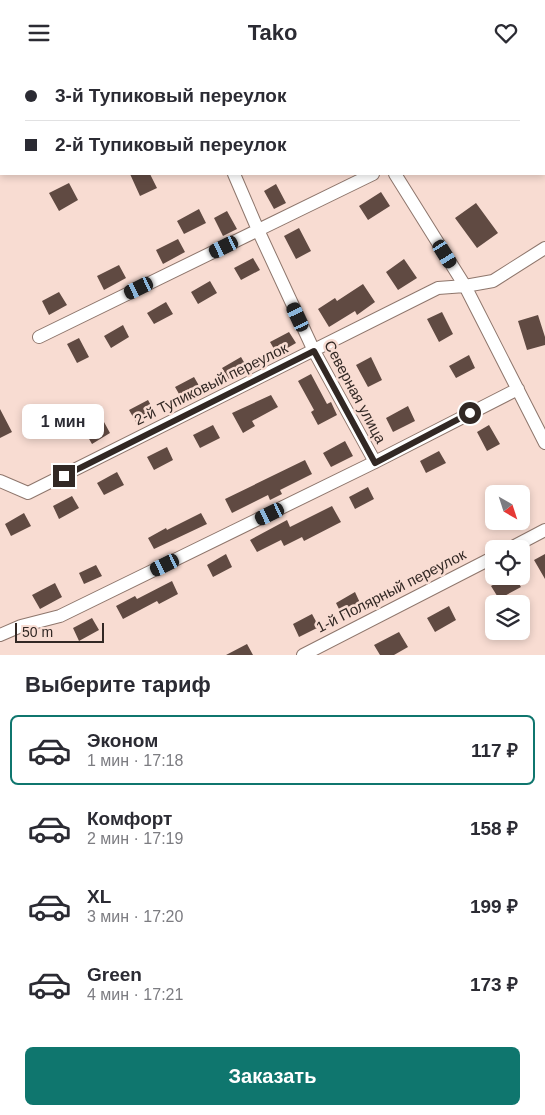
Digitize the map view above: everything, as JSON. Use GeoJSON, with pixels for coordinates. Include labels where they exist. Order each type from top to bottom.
{"type":"FeatureCollection","features":[{"type":"Feature","properties":{"kind":"street","name":"Северная улица"},"geometry":{"type":"LineString","coordinates":[[234,175],[314,351],[375,463]]}},
{"type":"Feature","properties":{"kind":"street"},"geometry":{"type":"LineString","coordinates":[[39,337],[371,175]]}},
{"type":"Feature","properties":{"kind":"street"},"geometry":{"type":"LineString","coordinates":[[395,175],[465,286],[545,443]]}},
{"type":"Feature","properties":{"kind":"street","name":"2-й Тупиковый переулок"},"geometry":{"type":"LineString","coordinates":[[0,481],[28,493],[438,288],[493,281],[545,248]]}},
{"type":"Feature","properties":{"kind":"street"},"geometry":{"type":"LineString","coordinates":[[0,635],[21,626],[60,616],[375,463],[518,389]]}},
{"type":"Feature","properties":{"kind":"street"},"geometry":{"type":"LineString","coordinates":[[526,540],[545,530]]}},
{"type":"Feature","properties":{"kind":"street","name":"1-й Полярный переулок"},"geometry":{"type":"LineString","coordinates":[[303,655],[485,562]]}},
{"type":"Feature","properties":{"kind":"building"},"geometry":{"type":"Polygon","coordinates":[[[130,175],[150,175],[157,188],[140,196],[130,175]]]}},
{"type":"Feature","properties":{"kind":"building"},"geometry":{"type":"Polygon","coordinates":[[[69,183],[78,200],[59,211],[49,193],[69,183]]]}},
{"type":"Feature","properties":{"kind":"building"},"geometry":{"type":"Polygon","coordinates":[[[276,184],[286,203],[274,209],[264,191],[276,184]]]}},
{"type":"Feature","properties":{"kind":"building"},"geometry":{"type":"Polygon","coordinates":[[[381,192],[390,206],[368,220],[359,206],[381,192]]]}},
{"type":"Feature","properties":{"kind":"building"},"geometry":{"type":"Polygon","coordinates":[[[476,203],[498,233],[477,248],[455,218],[476,203]]]}},
{"type":"Feature","properties":{"kind":"building"},"geometry":{"type":"Polygon","coordinates":[[[199,209],[206,223],[184,234],[177,221],[199,209]]]}},
{"type":"Feature","properties":{"kind":"building"},"geometry":{"type":"Polygon","coordinates":[[[227,211],[237,229],[223,236],[214,218],[227,211]]]}},
{"type":"Feature","properties":{"kind":"building"},"geometry":{"type":"Polygon","coordinates":[[[299,228],[311,251],[296,259],[284,236],[299,228]]]}},
{"type":"Feature","properties":{"kind":"building"},"geometry":{"type":"Polygon","coordinates":[[[178,239],[185,252],[163,264],[156,250],[178,239]]]}},
{"type":"Feature","properties":{"kind":"building"},"geometry":{"type":"Polygon","coordinates":[[[253,258],[260,270],[241,280],[234,268],[253,258]]]}},
{"type":"Feature","properties":{"kind":"building"},"geometry":{"type":"Polygon","coordinates":[[[404,259],[417,278],[398,290],[386,272],[404,259]]]}},
{"type":"Feature","properties":{"kind":"building"},"geometry":{"type":"Polygon","coordinates":[[[119,265],[126,278],[104,290],[97,276],[119,265]]]}},
{"type":"Feature","properties":{"kind":"building"},"geometry":{"type":"Polygon","coordinates":[[[210,281],[217,293],[198,304],[191,292],[210,281]]]}},
{"type":"Feature","properties":{"kind":"building"},"geometry":{"type":"Polygon","coordinates":[[[363,284],[375,302],[357,315],[355,311],[329,327],[318,309],[335,298],[337,301],[363,284]]]}},
{"type":"Feature","properties":{"kind":"building"},"geometry":{"type":"Polygon","coordinates":[[[59,292],[67,305],[49,315],[42,301],[59,292]]]}},
{"type":"Feature","properties":{"kind":"building"},"geometry":{"type":"Polygon","coordinates":[[[166,302],[173,314],[154,324],[147,313],[166,302]]]}},
{"type":"Feature","properties":{"kind":"building"},"geometry":{"type":"Polygon","coordinates":[[[442,312],[453,334],[439,342],[427,319],[442,312]]]}},
{"type":"Feature","properties":{"kind":"building"},"geometry":{"type":"Polygon","coordinates":[[[538,315],[545,337],[545,345],[527,350],[518,321],[538,315]]]}},
{"type":"Feature","properties":{"kind":"building"},"geometry":{"type":"Polygon","coordinates":[[[123,325],[129,337],[111,348],[104,336],[123,325]]]}},
{"type":"Feature","properties":{"kind":"building"},"geometry":{"type":"Polygon","coordinates":[[[289,332],[296,343],[277,354],[270,342],[289,332]]]}},
{"type":"Feature","properties":{"kind":"building"},"geometry":{"type":"Polygon","coordinates":[[[79,338],[89,357],[77,363],[67,344],[79,338]]]}},
{"type":"Feature","properties":{"kind":"building"},"geometry":{"type":"Polygon","coordinates":[[[469,355],[475,368],[456,378],[449,366],[469,355]]]}},
{"type":"Feature","properties":{"kind":"building"},"geometry":{"type":"Polygon","coordinates":[[[241,357],[248,369],[229,379],[222,368],[241,357]]]}},
{"type":"Feature","properties":{"kind":"building"},"geometry":{"type":"Polygon","coordinates":[[[371,357],[382,380],[368,387],[356,365],[371,357]]]}},
{"type":"Feature","properties":{"kind":"building"},"geometry":{"type":"Polygon","coordinates":[[[311,374],[327,404],[331,402],[337,415],[318,425],[311,412],[314,410],[298,381],[311,374]]]}},
{"type":"Feature","properties":{"kind":"building"},"geometry":{"type":"Polygon","coordinates":[[[194,377],[201,389],[182,399],[175,387],[194,377]]]}},
{"type":"Feature","properties":{"kind":"building"},"geometry":{"type":"Polygon","coordinates":[[[271,395],[278,407],[252,421],[255,426],[243,433],[232,413],[271,395]]]}},
{"type":"Feature","properties":{"kind":"building"},"geometry":{"type":"Polygon","coordinates":[[[148,400],[154,411],[136,422],[129,410],[148,400]]]}},
{"type":"Feature","properties":{"kind":"building"},"geometry":{"type":"Polygon","coordinates":[[[408,406],[415,421],[393,432],[386,418],[408,406]]]}},
{"type":"Feature","properties":{"kind":"building"},"geometry":{"type":"Polygon","coordinates":[[[0,409],[12,432],[0,438],[0,409]]]}},
{"type":"Feature","properties":{"kind":"building"},"geometry":{"type":"Polygon","coordinates":[[[104,422],[110,433],[92,444],[85,432],[104,422]]]}},
{"type":"Feature","properties":{"kind":"building"},"geometry":{"type":"Polygon","coordinates":[[[213,425],[220,438],[200,448],[193,435],[213,425]]]}},
{"type":"Feature","properties":{"kind":"building"},"geometry":{"type":"Polygon","coordinates":[[[489,425],[500,444],[487,451],[477,432],[489,425]]]}},
{"type":"Feature","properties":{"kind":"building"},"geometry":{"type":"Polygon","coordinates":[[[345,441],[353,456],[331,467],[323,453],[345,441]]]}},
{"type":"Feature","properties":{"kind":"building"},"geometry":{"type":"Polygon","coordinates":[[[167,447],[173,460],[154,470],[147,457],[167,447]]]}},
{"type":"Feature","properties":{"kind":"building"},"geometry":{"type":"Polygon","coordinates":[[[439,451],[446,463],[426,473],[420,461],[439,451]]]}},
{"type":"Feature","properties":{"kind":"building"},"geometry":{"type":"Polygon","coordinates":[[[305,460],[312,474],[280,490],[282,494],[270,500],[268,495],[232,513],[225,499],[305,460]]]}},
{"type":"Feature","properties":{"kind":"building"},"geometry":{"type":"Polygon","coordinates":[[[117,472],[124,485],[104,495],[97,483],[117,472]]]}},
{"type":"Feature","properties":{"kind":"building"},"geometry":{"type":"Polygon","coordinates":[[[368,487],[374,499],[355,509],[349,497],[368,487]]]}},
{"type":"Feature","properties":{"kind":"building"},"geometry":{"type":"Polygon","coordinates":[[[72,496],[79,508],[59,519],[53,506],[72,496]]]}},
{"type":"Feature","properties":{"kind":"building"},"geometry":{"type":"Polygon","coordinates":[[[332,506],[341,522],[304,541],[302,537],[284,546],[281,540],[257,552],[250,540],[287,520],[290,527],[332,506]]]}},
{"type":"Feature","properties":{"kind":"building"},"geometry":{"type":"Polygon","coordinates":[[[24,513],[31,526],[11,536],[5,524],[24,513]]]}},
{"type":"Feature","properties":{"kind":"building"},"geometry":{"type":"Polygon","coordinates":[[[201,513],[207,524],[154,549],[148,538],[201,513]]]}},
{"type":"Feature","properties":{"kind":"building"},"geometry":{"type":"Polygon","coordinates":[[[226,554],[232,567],[213,577],[207,565],[226,554]]]}},
{"type":"Feature","properties":{"kind":"building"},"geometry":{"type":"Polygon","coordinates":[[[545,554],[545,579],[534,560],[545,554]]]}},
{"type":"Feature","properties":{"kind":"building"},"geometry":{"type":"Polygon","coordinates":[[[96,565],[102,576],[84,584],[79,573],[96,565]]]}},
{"type":"Feature","properties":{"kind":"building"},"geometry":{"type":"Polygon","coordinates":[[[172,581],[178,594],[159,604],[157,601],[123,619],[116,606],[135,596],[137,599],[172,581]]]}},
{"type":"Feature","properties":{"kind":"building"},"geometry":{"type":"Polygon","coordinates":[[[55,583],[62,597],[40,609],[32,595],[55,583]]]}},
{"type":"Feature","properties":{"kind":"building"},"geometry":{"type":"Polygon","coordinates":[[[520,585],[521,587],[506,595],[497,595],[491,586],[520,585]]]}},
{"type":"Feature","properties":{"kind":"building"},"geometry":{"type":"Polygon","coordinates":[[[355,592],[361,605],[342,615],[336,603],[355,592]]]}},
{"type":"Feature","properties":{"kind":"building"},"geometry":{"type":"Polygon","coordinates":[[[449,606],[456,620],[435,632],[427,618],[449,606]]]}},
{"type":"Feature","properties":{"kind":"building"},"geometry":{"type":"Polygon","coordinates":[[[312,614],[319,627],[299,637],[293,624],[312,614]]]}},
{"type":"Feature","properties":{"kind":"building"},"geometry":{"type":"Polygon","coordinates":[[[92,618],[99,630],[79,641],[73,628],[92,618]]]}},
{"type":"Feature","properties":{"kind":"building"},"geometry":{"type":"Polygon","coordinates":[[[399,632],[408,647],[394,655],[380,655],[374,645],[399,632]]]}},
{"type":"Feature","properties":{"kind":"building"},"geometry":{"type":"Polygon","coordinates":[[[247,644],[253,655],[226,655],[247,644]]]}},
{"type":"Feature","properties":{"kind":"route"},"geometry":{"type":"LineString","coordinates":[[64,476],[314,351],[375,463],[470,413]]}}]}
